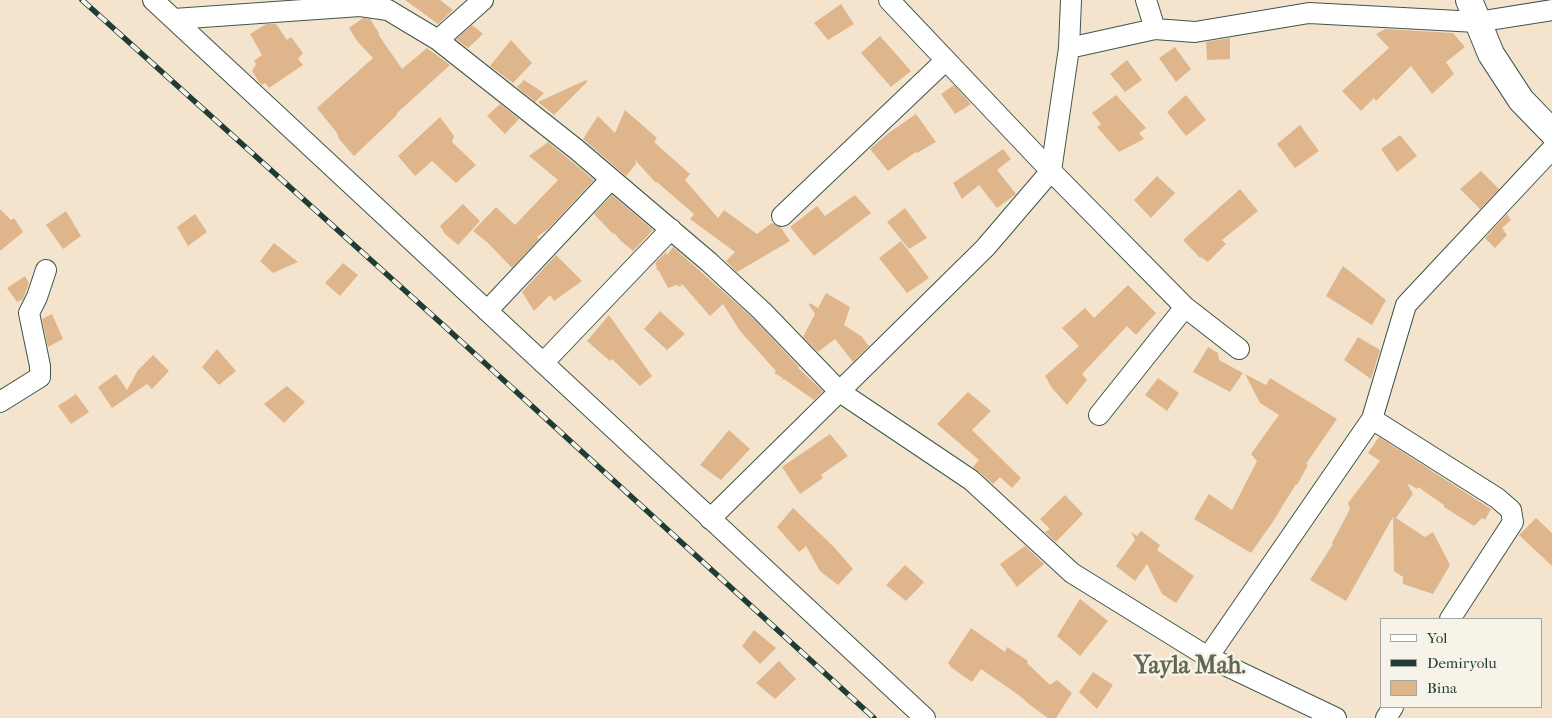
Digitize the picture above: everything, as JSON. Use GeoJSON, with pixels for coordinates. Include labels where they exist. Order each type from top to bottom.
{"type":"FeatureCollection","features":[{"type":"Feature","properties":{"kind":"main road"},"geometry":{"type":"LineString","coordinates":[[1473,11],[1491,54],[1521,100],[1552,132]]}},
{"type":"Feature","properties":{"kind":"street"},"geometry":{"type":"LineString","coordinates":[[153,0],[925,718]]}},
{"type":"Feature","properties":{"kind":"street"},"geometry":{"type":"LineString","coordinates":[[438,40],[483,0]]}},
{"type":"Feature","properties":{"kind":"street"},"geometry":{"type":"LineString","coordinates":[[889,0],[1051,171],[1185,307],[1239,349]]}},
{"type":"Feature","properties":{"kind":"street"},"geometry":{"type":"LineString","coordinates":[[710,519],[986,248],[1051,171],[1069,48],[1071,0]]}},
{"type":"Feature","properties":{"kind":"street"},"geometry":{"type":"LineString","coordinates":[[1146,0],[1155,29]]}},
{"type":"Feature","properties":{"kind":"street"},"geometry":{"type":"LineString","coordinates":[[174,19],[268,6],[360,6],[388,10],[438,40],[576,150],[710,262],[756,305],[840,392],[971,480],[1072,573],[1208,657],[1336,718]]}},
{"type":"Feature","properties":{"kind":"street"},"geometry":{"type":"LineString","coordinates":[[1069,48],[1155,29],[1195,32],[1308,13],[1552,10]]}},
{"type":"Feature","properties":{"kind":"street"},"geometry":{"type":"LineString","coordinates":[[782,216],[946,60]]}},
{"type":"Feature","properties":{"kind":"street"},"geometry":{"type":"LineString","coordinates":[[1208,657],[1372,419],[1406,305],[1552,149]]}},
{"type":"Feature","properties":{"kind":"street"},"geometry":{"type":"LineString","coordinates":[[487,311],[611,179]]}},
{"type":"Feature","properties":{"kind":"street"},"geometry":{"type":"LineString","coordinates":[[543,363],[671,229]]}},
{"type":"Feature","properties":{"kind":"street"},"geometry":{"type":"LineString","coordinates":[[0,402],[40,376],[40,366],[28,313],[37,297],[46,270]]}},
{"type":"Feature","properties":{"kind":"street"},"geometry":{"type":"LineString","coordinates":[[1099,415],[1185,307]]}},
{"type":"Feature","properties":{"kind":"street"},"geometry":{"type":"LineString","coordinates":[[1372,419],[1497,498],[1511,510],[1513,522],[1451,618]]}},
{"type":"Feature","properties":{"kind":"building"},"geometry":{"type":"Polygon","coordinates":[[[405,0],[440,0],[453,10],[438,24],[405,0]]]}},
{"type":"Feature","properties":{"kind":"building"},"geometry":{"type":"Polygon","coordinates":[[[841,4],[854,24],[828,40],[814,23],[841,4]]]}},
{"type":"Feature","properties":{"kind":"building"},"geometry":{"type":"Polygon","coordinates":[[[363,18],[370,19],[402,69],[427,48],[450,65],[396,114],[354,156],[339,139],[337,133],[317,108],[373,58],[357,41],[349,28],[363,18]]]}},
{"type":"Feature","properties":{"kind":"building"},"geometry":{"type":"Polygon","coordinates":[[[266,24],[276,24],[287,40],[291,37],[303,53],[298,59],[303,65],[269,88],[265,83],[262,85],[259,82],[252,71],[256,64],[254,61],[262,55],[250,34],[266,24]]]}},
{"type":"Feature","properties":{"kind":"building"},"geometry":{"type":"Polygon","coordinates":[[[472,25],[483,34],[468,48],[456,39],[472,25]]]}},
{"type":"Feature","properties":{"kind":"building"},"geometry":{"type":"Polygon","coordinates":[[[1385,29],[1453,33],[1465,47],[1446,62],[1454,74],[1432,94],[1411,66],[1376,101],[1374,98],[1361,111],[1342,91],[1389,48],[1376,34],[1385,29]]]}},
{"type":"Feature","properties":{"kind":"building"},"geometry":{"type":"Polygon","coordinates":[[[880,36],[911,71],[891,87],[861,53],[880,36]]]}},
{"type":"Feature","properties":{"kind":"building"},"geometry":{"type":"Polygon","coordinates":[[[1230,38],[1230,59],[1207,60],[1206,42],[1230,38]]]}},
{"type":"Feature","properties":{"kind":"building"},"geometry":{"type":"Polygon","coordinates":[[[511,40],[532,63],[513,83],[490,66],[511,40]]]}},
{"type":"Feature","properties":{"kind":"building"},"geometry":{"type":"Polygon","coordinates":[[[1175,47],[1191,69],[1176,82],[1159,58],[1175,47]]]}},
{"type":"Feature","properties":{"kind":"building"},"geometry":{"type":"Polygon","coordinates":[[[1127,60],[1142,80],[1125,92],[1110,74],[1127,60]]]}},
{"type":"Feature","properties":{"kind":"building"},"geometry":{"type":"Polygon","coordinates":[[[524,80],[544,93],[535,102],[517,87],[524,80]]]}},
{"type":"Feature","properties":{"kind":"building"},"geometry":{"type":"Polygon","coordinates":[[[586,80],[587,82],[554,115],[538,102],[586,80]]]}},
{"type":"Feature","properties":{"kind":"building"},"geometry":{"type":"Polygon","coordinates":[[[954,85],[971,104],[955,114],[941,94],[954,85]]]}},
{"type":"Feature","properties":{"kind":"building"},"geometry":{"type":"Polygon","coordinates":[[[1116,95],[1146,128],[1139,133],[1144,139],[1119,152],[1097,127],[1101,124],[1092,113],[1116,95]]]}},
{"type":"Feature","properties":{"kind":"building"},"geometry":{"type":"Polygon","coordinates":[[[1186,95],[1206,120],[1186,136],[1167,112],[1186,95]]]}},
{"type":"Feature","properties":{"kind":"building"},"geometry":{"type":"Polygon","coordinates":[[[500,104],[519,119],[505,134],[487,116],[500,104]]]}},
{"type":"Feature","properties":{"kind":"building"},"geometry":{"type":"Polygon","coordinates":[[[625,110],[657,138],[654,142],[690,174],[685,180],[718,218],[724,210],[757,234],[772,223],[781,228],[790,241],[737,272],[726,261],[735,252],[690,219],[694,214],[656,183],[635,160],[636,164],[626,176],[583,139],[598,116],[615,133],[625,110]]]}},
{"type":"Feature","properties":{"kind":"building"},"geometry":{"type":"Polygon","coordinates":[[[916,114],[936,142],[916,152],[888,171],[870,149],[916,114]]]}},
{"type":"Feature","properties":{"kind":"building"},"geometry":{"type":"Polygon","coordinates":[[[440,117],[454,136],[452,142],[476,165],[456,183],[432,161],[415,176],[398,156],[440,117]]]}},
{"type":"Feature","properties":{"kind":"building"},"geometry":{"type":"Polygon","coordinates":[[[1300,125],[1319,151],[1295,168],[1277,144],[1300,125]]]}},
{"type":"Feature","properties":{"kind":"building"},"geometry":{"type":"Polygon","coordinates":[[[1400,135],[1417,156],[1397,172],[1381,149],[1400,135]]]}},
{"type":"Feature","properties":{"kind":"building"},"geometry":{"type":"Polygon","coordinates":[[[548,142],[594,180],[548,229],[537,237],[539,239],[512,268],[488,243],[473,231],[496,207],[515,225],[558,180],[529,156],[548,142]]]}},
{"type":"Feature","properties":{"kind":"building"},"geometry":{"type":"Polygon","coordinates":[[[1003,149],[1011,159],[997,170],[1016,194],[997,208],[979,185],[962,199],[953,183],[1003,149]]]}},
{"type":"Feature","properties":{"kind":"building"},"geometry":{"type":"Polygon","coordinates":[[[1481,171],[1499,189],[1480,209],[1460,189],[1481,171]]]}},
{"type":"Feature","properties":{"kind":"building"},"geometry":{"type":"Polygon","coordinates":[[[1157,176],[1175,193],[1151,218],[1134,200],[1157,176]]]}},
{"type":"Feature","properties":{"kind":"building"},"geometry":{"type":"Polygon","coordinates":[[[1240,189],[1258,211],[1222,240],[1226,244],[1208,262],[1200,258],[1183,240],[1240,189]]]}},
{"type":"Feature","properties":{"kind":"building"},"geometry":{"type":"Polygon","coordinates":[[[612,195],[653,230],[633,251],[594,214],[612,195]]]}},
{"type":"Feature","properties":{"kind":"building"},"geometry":{"type":"Polygon","coordinates":[[[855,195],[871,213],[814,256],[790,227],[817,206],[825,216],[855,195]]]}},
{"type":"Feature","properties":{"kind":"building"},"geometry":{"type":"Polygon","coordinates":[[[463,204],[480,221],[458,245],[445,234],[440,226],[463,204]]]}},
{"type":"Feature","properties":{"kind":"building"},"geometry":{"type":"Polygon","coordinates":[[[905,208],[927,238],[909,249],[887,222],[905,208]]]}},
{"type":"Feature","properties":{"kind":"building"},"geometry":{"type":"Polygon","coordinates":[[[0,209],[11,220],[14,218],[23,232],[0,251],[0,209]]]}},
{"type":"Feature","properties":{"kind":"building"},"geometry":{"type":"Polygon","coordinates":[[[66,211],[81,236],[63,249],[46,225],[66,211]]]}},
{"type":"Feature","properties":{"kind":"building"},"geometry":{"type":"Polygon","coordinates":[[[195,214],[207,232],[188,246],[177,227],[195,214]]]}},
{"type":"Feature","properties":{"kind":"building"},"geometry":{"type":"Polygon","coordinates":[[[1507,214],[1511,220],[1502,228],[1507,235],[1495,248],[1485,238],[1507,214]]]}},
{"type":"Feature","properties":{"kind":"building"},"geometry":{"type":"Polygon","coordinates":[[[901,241],[929,278],[907,293],[879,258],[901,241]]]}},
{"type":"Feature","properties":{"kind":"building"},"geometry":{"type":"Polygon","coordinates":[[[274,243],[298,262],[273,273],[260,261],[274,243]]]}},
{"type":"Feature","properties":{"kind":"building"},"geometry":{"type":"Polygon","coordinates":[[[673,247],[754,319],[798,368],[823,391],[814,400],[784,379],[781,381],[783,378],[774,373],[776,371],[740,331],[723,304],[710,316],[682,284],[680,287],[677,285],[668,288],[656,269],[655,263],[666,252],[667,255],[673,247]]]}},
{"type":"Feature","properties":{"kind":"building"},"geometry":{"type":"Polygon","coordinates":[[[556,255],[582,281],[554,301],[550,295],[534,311],[522,292],[556,255]]]}},
{"type":"Feature","properties":{"kind":"building"},"geometry":{"type":"Polygon","coordinates":[[[343,263],[358,275],[340,296],[325,283],[343,263]]]}},
{"type":"Feature","properties":{"kind":"building"},"geometry":{"type":"Polygon","coordinates":[[[1343,266],[1386,300],[1372,325],[1326,296],[1343,266]]]}},
{"type":"Feature","properties":{"kind":"building"},"geometry":{"type":"Polygon","coordinates":[[[25,276],[29,283],[23,299],[17,302],[7,288],[25,276]]]}},
{"type":"Feature","properties":{"kind":"building"},"geometry":{"type":"Polygon","coordinates":[[[1128,285],[1156,313],[1136,335],[1127,326],[1082,374],[1087,380],[1067,405],[1052,388],[1045,376],[1079,346],[1062,328],[1085,308],[1094,318],[1128,285]]]}},
{"type":"Feature","properties":{"kind":"building"},"geometry":{"type":"Polygon","coordinates":[[[826,293],[850,307],[844,325],[861,336],[869,346],[853,362],[835,339],[818,352],[803,337],[815,314],[809,305],[810,303],[818,308],[826,293]]]}},
{"type":"Feature","properties":{"kind":"building"},"geometry":{"type":"Polygon","coordinates":[[[660,311],[685,334],[667,350],[644,329],[660,311]]]}},
{"type":"Feature","properties":{"kind":"building"},"geometry":{"type":"Polygon","coordinates":[[[52,314],[63,339],[48,347],[42,319],[52,314]]]}},
{"type":"Feature","properties":{"kind":"building"},"geometry":{"type":"Polygon","coordinates":[[[609,315],[652,376],[640,386],[612,359],[610,361],[587,341],[609,315]]]}},
{"type":"Feature","properties":{"kind":"building"},"geometry":{"type":"Polygon","coordinates":[[[1358,337],[1380,350],[1371,379],[1344,360],[1358,337]]]}},
{"type":"Feature","properties":{"kind":"building"},"geometry":{"type":"Polygon","coordinates":[[[1208,347],[1218,353],[1219,360],[1243,373],[1230,392],[1193,372],[1208,347]]]}},
{"type":"Feature","properties":{"kind":"building"},"geometry":{"type":"Polygon","coordinates":[[[217,349],[236,371],[219,385],[202,367],[217,349]]]}},
{"type":"Feature","properties":{"kind":"building"},"geometry":{"type":"Polygon","coordinates":[[[153,355],[169,371],[152,389],[147,384],[112,408],[98,387],[116,374],[127,390],[138,370],[153,355]]]}},
{"type":"Feature","properties":{"kind":"building"},"geometry":{"type":"Polygon","coordinates":[[[1245,374],[1266,385],[1270,378],[1337,419],[1306,464],[1308,465],[1297,485],[1251,553],[1194,519],[1209,494],[1232,510],[1257,461],[1251,454],[1279,415],[1260,403],[1245,374]]]}},
{"type":"Feature","properties":{"kind":"building"},"geometry":{"type":"Polygon","coordinates":[[[1158,378],[1179,393],[1167,411],[1145,395],[1158,378]]]}},
{"type":"Feature","properties":{"kind":"building"},"geometry":{"type":"Polygon","coordinates":[[[287,386],[305,402],[284,423],[264,404],[287,386]]]}},
{"type":"Feature","properties":{"kind":"building"},"geometry":{"type":"Polygon","coordinates":[[[968,392],[991,411],[972,430],[1021,478],[1012,488],[1000,477],[993,484],[973,467],[979,460],[937,424],[968,392]]]}},
{"type":"Feature","properties":{"kind":"building"},"geometry":{"type":"Polygon","coordinates":[[[76,394],[89,412],[71,424],[58,406],[76,394]]]}},
{"type":"Feature","properties":{"kind":"building"},"geometry":{"type":"Polygon","coordinates":[[[729,430],[750,449],[721,480],[700,465],[729,430]]]}},
{"type":"Feature","properties":{"kind":"building"},"geometry":{"type":"Polygon","coordinates":[[[830,434],[848,456],[821,475],[823,478],[800,494],[782,467],[830,434]]]}},
{"type":"Feature","properties":{"kind":"building"},"geometry":{"type":"Polygon","coordinates":[[[1379,437],[1491,509],[1485,520],[1482,518],[1474,526],[1444,507],[1444,505],[1418,487],[1417,489],[1407,483],[1413,494],[1396,518],[1425,537],[1433,532],[1450,565],[1433,594],[1403,584],[1403,577],[1394,571],[1393,517],[1346,601],[1310,580],[1333,544],[1350,509],[1348,503],[1380,461],[1368,453],[1379,437]]]}},
{"type":"Feature","properties":{"kind":"building"},"geometry":{"type":"Polygon","coordinates":[[[1065,495],[1083,514],[1056,542],[1045,532],[1050,529],[1040,519],[1065,495]]]}},
{"type":"Feature","properties":{"kind":"building"},"geometry":{"type":"Polygon","coordinates":[[[793,508],[834,547],[853,569],[838,585],[820,571],[806,546],[799,552],[777,527],[793,508]]]}},
{"type":"Feature","properties":{"kind":"building"},"geometry":{"type":"Polygon","coordinates":[[[1536,518],[1552,533],[1552,566],[1519,535],[1536,518]]]}},
{"type":"Feature","properties":{"kind":"building"},"geometry":{"type":"Polygon","coordinates":[[[1141,531],[1160,545],[1157,550],[1194,576],[1176,603],[1162,594],[1147,564],[1135,581],[1116,566],[1135,540],[1131,532],[1137,536],[1141,531]]]}},
{"type":"Feature","properties":{"kind":"building"},"geometry":{"type":"Polygon","coordinates":[[[1025,546],[1044,564],[1017,587],[1000,564],[1025,546]]]}},
{"type":"Feature","properties":{"kind":"building"},"geometry":{"type":"Polygon","coordinates":[[[905,565],[924,582],[906,601],[886,585],[905,565]]]}},
{"type":"Feature","properties":{"kind":"building"},"geometry":{"type":"Polygon","coordinates":[[[1080,599],[1108,621],[1080,656],[1057,636],[1080,599]]]}},
{"type":"Feature","properties":{"kind":"building"},"geometry":{"type":"Polygon","coordinates":[[[971,628],[1005,652],[1007,647],[1028,661],[1027,663],[1050,685],[1057,680],[1072,693],[1056,718],[1048,718],[981,669],[972,682],[952,668],[948,663],[971,628]]]}},
{"type":"Feature","properties":{"kind":"building"},"geometry":{"type":"Polygon","coordinates":[[[754,630],[776,648],[760,664],[742,646],[754,630]]]}},
{"type":"Feature","properties":{"kind":"building"},"geometry":{"type":"Polygon","coordinates":[[[779,661],[796,679],[775,699],[756,683],[779,661]]]}},
{"type":"Feature","properties":{"kind":"building"},"geometry":{"type":"Polygon","coordinates":[[[1093,672],[1113,685],[1097,709],[1079,692],[1093,672]]]}},
{"type":"Feature","properties":{"kind":"railway"},"geometry":{"type":"LineString","coordinates":[[82,0],[442,324],[874,718]]}},
{"type":"Feature","properties":{"kind":"district","name":"Yayla Mah."},"geometry":{"type":"Point","coordinates":[1190,667]}}]}
